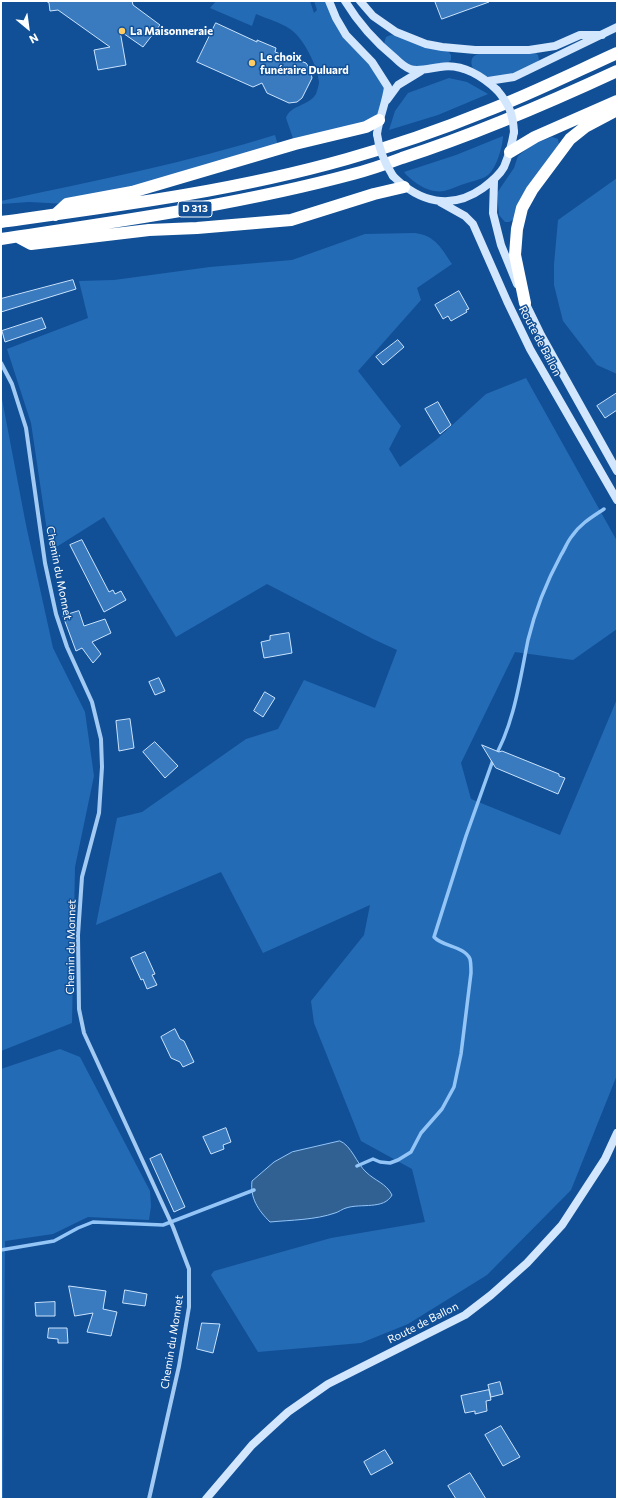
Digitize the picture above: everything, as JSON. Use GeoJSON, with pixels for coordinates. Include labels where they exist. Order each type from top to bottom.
{"type":"FeatureCollection","features":[{"type":"Feature","properties":{"kind":"highway","name":"D 313"},"geometry":{"type":"LineString","coordinates":[[1,222],[159,200],[254,182],[346,159],[444,128],[485,112],[617,53]]}},
{"type":"Feature","properties":{"kind":"highway","name":"D 313"},"geometry":{"type":"LineString","coordinates":[[1,239],[206,207],[263,196],[354,174],[452,142],[542,106],[617,71]]}},
{"type":"Feature","properties":{"kind":"highway"},"geometry":{"type":"LineString","coordinates":[[510,152],[535,137],[617,101]]}},
{"type":"Feature","properties":{"kind":"highway"},"geometry":{"type":"LineString","coordinates":[[525,303],[514,255],[517,229],[522,208],[532,190],[570,139],[585,127],[617,110]]}},
{"type":"Feature","properties":{"kind":"highway"},"geometry":{"type":"LineString","coordinates":[[55,215],[67,204],[132,192],[295,144],[366,127],[379,120]]}},
{"type":"Feature","properties":{"kind":"highway"},"geometry":{"type":"LineString","coordinates":[[18,237],[31,244],[149,230],[197,228],[291,220],[374,194],[404,187]]}},
{"type":"Feature","properties":{"kind":"main road"},"geometry":{"type":"LineString","coordinates":[[329,1],[336,18],[346,35],[372,62],[388,87],[386,101],[379,120],[377,134],[379,147],[383,159],[393,176],[404,187],[422,196],[440,202],[453,200],[474,195],[494,180],[503,168],[510,152],[514,132],[513,118],[506,100],[488,81],[477,74],[464,69],[443,66],[424,70],[416,73],[398,85],[386,101]]}},
{"type":"Feature","properties":{"kind":"main road"},"geometry":{"type":"LineString","coordinates":[[345,1],[356,20],[384,49],[410,69],[424,70]]}},
{"type":"Feature","properties":{"kind":"main road"},"geometry":{"type":"LineString","coordinates":[[360,1],[373,16],[396,32],[426,44],[442,47],[475,50],[529,50],[555,46],[580,35],[602,35]]}},
{"type":"Feature","properties":{"kind":"main road"},"geometry":{"type":"LineString","coordinates":[[488,81],[514,77],[617,27]]}},
{"type":"Feature","properties":{"kind":"main road","name":"Route de Ballon"},"geometry":{"type":"LineString","coordinates":[[494,180],[493,213],[501,245],[525,303],[617,472]]}},
{"type":"Feature","properties":{"kind":"main road","name":"Route de Ballon"},"geometry":{"type":"LineString","coordinates":[[440,202],[465,216],[473,224],[506,301],[530,349],[617,500]]}},
{"type":"Feature","properties":{"kind":"main road","name":"Route de Ballon"},"geometry":{"type":"LineString","coordinates":[[206,1499],[252,1445],[288,1412],[328,1384],[465,1315],[497,1290],[527,1263],[562,1225],[605,1159],[617,1133]]}},
{"type":"Feature","properties":{"kind":"street","name":"Chemin du Monnet"},"geometry":{"type":"LineString","coordinates":[[1,363],[12,384],[26,428],[45,564],[56,614],[67,647],[92,702],[101,739],[102,767],[99,813],[82,877],[78,935],[79,1009],[84,1033],[173,1227],[189,1270],[189,1307],[179,1366],[149,1499]]}},
{"type":"Feature","properties":{"kind":"shaded area"},"geometry":{"type":"Polygon","coordinates":[[[216,1],[310,1],[314,13],[317,10],[314,1],[329,1],[336,18],[388,87],[379,120],[295,144],[286,118],[291,110],[313,98],[316,94],[319,83],[316,69],[305,45],[295,33],[278,22],[256,14],[252,26],[210,8],[216,1]]]}},
{"type":"Feature","properties":{"kind":"shaded area"},"geometry":{"type":"Polygon","coordinates":[[[391,35],[412,39],[448,51],[451,55],[451,60],[447,63],[410,69],[384,44],[386,37],[391,35]]]}},
{"type":"Feature","properties":{"kind":"shaded area"},"geometry":{"type":"Polygon","coordinates":[[[498,52],[535,52],[538,55],[539,60],[528,70],[488,81],[477,74],[472,66],[473,58],[478,54],[498,52]]]}},
{"type":"Feature","properties":{"kind":"shaded area"},"geometry":{"type":"Polygon","coordinates":[[[449,78],[467,82],[488,94],[438,115],[389,130],[395,111],[408,93],[449,78]]]}},
{"type":"Feature","properties":{"kind":"shaded area"},"geometry":{"type":"Polygon","coordinates":[[[275,135],[279,149],[67,204],[29,202],[1,204],[1,201],[173,163],[275,135]]]}},
{"type":"Feature","properties":{"kind":"shaded area"},"geometry":{"type":"Polygon","coordinates":[[[503,136],[494,168],[488,175],[481,179],[444,191],[433,191],[412,180],[404,172],[456,155],[503,136]]]}},
{"type":"Feature","properties":{"kind":"shaded area"},"geometry":{"type":"Polygon","coordinates":[[[552,137],[558,139],[559,144],[540,171],[513,220],[505,222],[499,215],[497,193],[514,168],[518,156],[533,144],[552,137]]]}},
{"type":"Feature","properties":{"kind":"shaded area"},"geometry":{"type":"Polygon","coordinates":[[[617,178],[617,374],[597,365],[563,321],[554,285],[554,264],[558,220],[617,178]]]}},
{"type":"Feature","properties":{"kind":"shaded area"},"geometry":{"type":"Polygon","coordinates":[[[415,233],[433,240],[441,248],[452,264],[417,288],[421,300],[358,371],[401,426],[389,449],[400,467],[436,440],[486,394],[526,378],[617,541],[617,629],[573,660],[515,652],[461,763],[471,799],[560,835],[617,699],[617,1075],[571,1190],[487,1275],[408,1324],[361,1343],[258,1352],[211,1275],[214,1271],[331,1238],[425,1222],[412,1169],[361,1141],[314,1023],[311,1001],[364,935],[370,905],[263,953],[221,872],[96,925],[117,818],[142,812],[246,739],[278,729],[304,680],[375,708],[397,650],[267,584],[176,637],[104,517],[50,551],[31,423],[7,349],[88,318],[79,281],[114,280],[210,267],[292,260],[365,234],[415,233]]]}},
{"type":"Feature","properties":{"kind":"shaded area"},"geometry":{"type":"Polygon","coordinates":[[[1,394],[26,525],[53,648],[85,712],[94,776],[75,867],[72,1023],[1,1051],[1,394]]]}},
{"type":"Feature","properties":{"kind":"shaded area"},"geometry":{"type":"Polygon","coordinates":[[[60,1049],[80,1057],[150,1191],[151,1206],[149,1220],[88,1217],[53,1234],[5,1241],[3,1499],[1,1499],[1,1069],[60,1049]]]}},
{"type":"Feature","properties":{"kind":"shaded area"},"geometry":{"type":"Polygon","coordinates":[[[340,1141],[351,1150],[366,1172],[390,1191],[392,1195],[388,1200],[384,1203],[346,1208],[336,1213],[319,1217],[270,1222],[256,1203],[252,1193],[252,1181],[274,1162],[292,1152],[340,1141]]]}},
{"type":"Feature","properties":{"kind":"building","name":"La Maisonneraie"},"geometry":{"type":"Polygon","coordinates":[[[46,1],[132,1],[133,5],[160,25],[143,47],[120,31],[126,65],[98,70],[94,50],[110,47],[58,10],[50,11],[49,3],[46,1]]]}},
{"type":"Feature","properties":{"kind":"building"},"geometry":{"type":"Polygon","coordinates":[[[435,1],[488,1],[489,2],[442,19],[435,1]]]}},
{"type":"Feature","properties":{"kind":"building","name":"Le choix funéraire Duluard"},"geometry":{"type":"Polygon","coordinates":[[[216,23],[257,42],[257,40],[276,48],[275,52],[306,63],[310,69],[312,78],[302,98],[297,102],[289,103],[267,93],[262,83],[253,87],[197,62],[216,23]]]}},
{"type":"Feature","properties":{"kind":"building"},"geometry":{"type":"Polygon","coordinates":[[[73,280],[76,289],[1,312],[1,299],[73,280]]]}},
{"type":"Feature","properties":{"kind":"building"},"geometry":{"type":"Polygon","coordinates":[[[459,291],[469,309],[466,310],[467,312],[451,321],[448,316],[443,319],[435,305],[459,291]]]}},
{"type":"Feature","properties":{"kind":"building"},"geometry":{"type":"Polygon","coordinates":[[[42,318],[46,328],[5,342],[2,331],[42,318]]]}},
{"type":"Feature","properties":{"kind":"building"},"geometry":{"type":"Polygon","coordinates":[[[398,340],[404,347],[383,365],[376,357],[398,340]]]}},
{"type":"Feature","properties":{"kind":"building"},"geometry":{"type":"Polygon","coordinates":[[[617,393],[617,410],[605,418],[597,406],[617,393]]]}},
{"type":"Feature","properties":{"kind":"building"},"geometry":{"type":"Polygon","coordinates":[[[438,402],[451,425],[440,434],[425,409],[438,402]]]}},
{"type":"Feature","properties":{"kind":"building"},"geometry":{"type":"Polygon","coordinates":[[[82,540],[109,592],[113,590],[115,594],[121,591],[126,600],[104,612],[70,545],[82,540]]]}},
{"type":"Feature","properties":{"kind":"building"},"geometry":{"type":"Polygon","coordinates":[[[79,611],[84,626],[105,619],[111,633],[92,642],[101,654],[93,663],[82,648],[76,651],[63,616],[79,611]]]}},
{"type":"Feature","properties":{"kind":"building"},"geometry":{"type":"Polygon","coordinates":[[[289,633],[292,653],[264,658],[261,642],[270,640],[270,636],[289,633]]]}},
{"type":"Feature","properties":{"kind":"building"},"geometry":{"type":"Polygon","coordinates":[[[159,678],[165,691],[155,695],[149,682],[159,678]]]}},
{"type":"Feature","properties":{"kind":"building"},"geometry":{"type":"Polygon","coordinates":[[[265,692],[275,698],[263,717],[254,711],[265,692]]]}},
{"type":"Feature","properties":{"kind":"building"},"geometry":{"type":"Polygon","coordinates":[[[130,719],[134,748],[119,751],[116,721],[130,719]]]}},
{"type":"Feature","properties":{"kind":"building"},"geometry":{"type":"Polygon","coordinates":[[[155,742],[178,766],[165,778],[143,752],[155,742]]]}},
{"type":"Feature","properties":{"kind":"building"},"geometry":{"type":"Polygon","coordinates":[[[482,745],[499,752],[502,751],[559,774],[559,776],[565,778],[558,794],[496,768],[482,745]]]}},
{"type":"Feature","properties":{"kind":"building"},"geometry":{"type":"Polygon","coordinates":[[[145,952],[155,974],[152,975],[157,985],[147,989],[143,979],[141,980],[131,958],[145,952]]]}},
{"type":"Feature","properties":{"kind":"building"},"geometry":{"type":"Polygon","coordinates":[[[175,1029],[180,1039],[184,1041],[194,1062],[183,1067],[180,1062],[171,1058],[161,1037],[175,1029]]]}},
{"type":"Feature","properties":{"kind":"building"},"geometry":{"type":"Polygon","coordinates":[[[226,1128],[231,1142],[223,1145],[224,1149],[211,1154],[203,1137],[226,1128]]]}},
{"type":"Feature","properties":{"kind":"building"},"geometry":{"type":"Polygon","coordinates":[[[161,1154],[185,1207],[174,1212],[150,1159],[161,1154]]]}},
{"type":"Feature","properties":{"kind":"building"},"geometry":{"type":"Polygon","coordinates":[[[69,1286],[106,1291],[103,1309],[117,1312],[111,1336],[87,1332],[93,1313],[75,1316],[69,1286]]]}},
{"type":"Feature","properties":{"kind":"building"},"geometry":{"type":"Polygon","coordinates":[[[125,1290],[147,1294],[145,1306],[123,1303],[125,1290]]]}},
{"type":"Feature","properties":{"kind":"building"},"geometry":{"type":"Polygon","coordinates":[[[55,1302],[55,1316],[36,1316],[35,1303],[55,1302]]]}},
{"type":"Feature","properties":{"kind":"building"},"geometry":{"type":"Polygon","coordinates":[[[202,1323],[220,1324],[213,1353],[197,1349],[202,1323]]]}},
{"type":"Feature","properties":{"kind":"building"},"geometry":{"type":"Polygon","coordinates":[[[49,1328],[67,1328],[68,1343],[58,1343],[58,1339],[48,1338],[49,1328]]]}},
{"type":"Feature","properties":{"kind":"building"},"geometry":{"type":"Polygon","coordinates":[[[500,1382],[503,1394],[491,1397],[488,1385],[500,1382]]]}},
{"type":"Feature","properties":{"kind":"building"},"geometry":{"type":"Polygon","coordinates":[[[489,1390],[491,1400],[486,1401],[487,1411],[475,1414],[475,1411],[465,1413],[461,1396],[489,1390]]]}},
{"type":"Feature","properties":{"kind":"building"},"geometry":{"type":"Polygon","coordinates":[[[501,1426],[520,1457],[503,1466],[485,1435],[501,1426]]]}},
{"type":"Feature","properties":{"kind":"building"},"geometry":{"type":"Polygon","coordinates":[[[385,1450],[393,1463],[371,1475],[364,1462],[385,1450]]]}},
{"type":"Feature","properties":{"kind":"building"},"geometry":{"type":"Polygon","coordinates":[[[470,1473],[486,1499],[456,1499],[448,1486],[470,1473]]]}},
{"type":"Feature","properties":{"kind":"waterway"},"geometry":{"type":"LineString","coordinates":[[357,1166],[373,1159],[380,1162],[390,1163],[411,1152],[421,1133],[442,1109],[454,1087],[461,1054],[471,962],[463,951],[443,943],[434,937],[466,836],[493,760],[511,717],[528,640],[542,596],[570,538],[582,524],[604,509]]}},
{"type":"Feature","properties":{"kind":"waterway"},"geometry":{"type":"LineString","coordinates":[[1,1250],[54,1241],[93,1222],[163,1225],[254,1190]]}},
{"type":"Feature","properties":{"kind":"place","name":"La Maisonneraie"},"geometry":{"type":"Point","coordinates":[122,31]}},
{"type":"Feature","properties":{"kind":"place","name":"Le choix funéraire Duluard"},"geometry":{"type":"Point","coordinates":[252,63]}}]}
